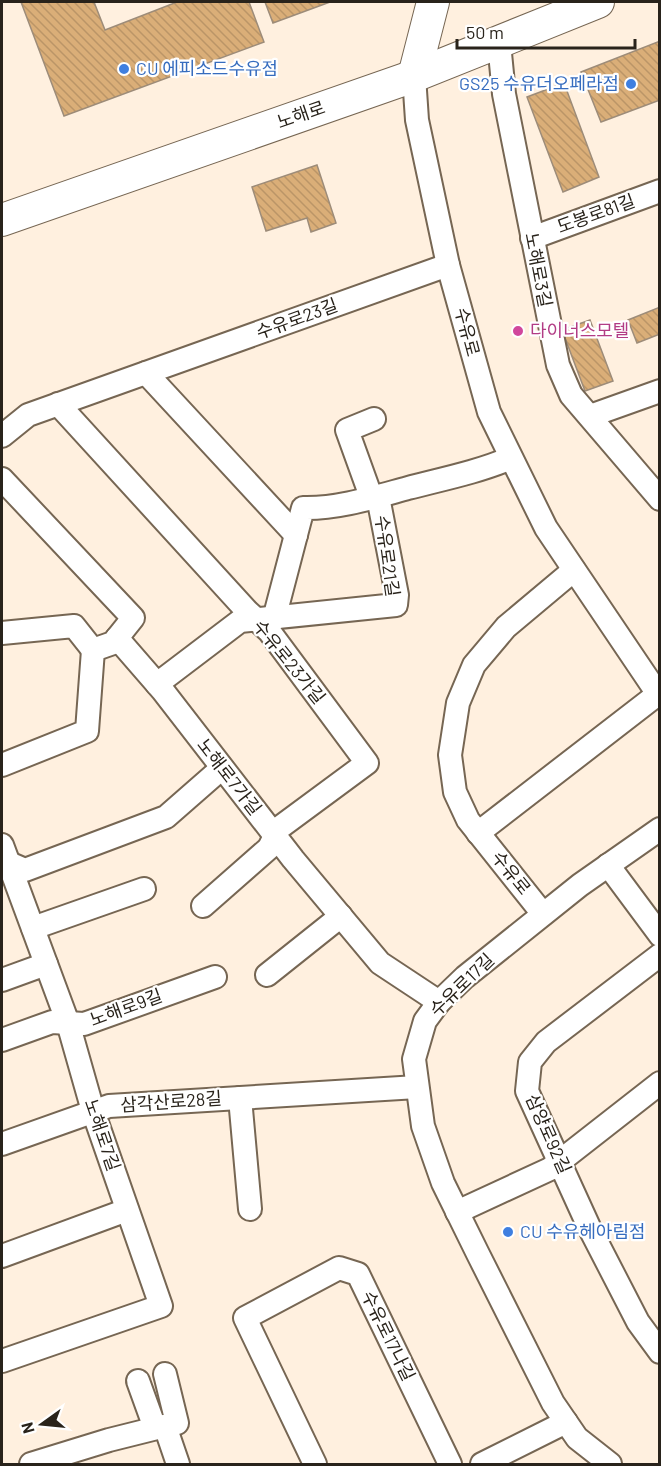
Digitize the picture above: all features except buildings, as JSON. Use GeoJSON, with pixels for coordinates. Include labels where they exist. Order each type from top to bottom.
{"type":"FeatureCollection","features":[{"type":"Feature","properties":{"kind":"main road"},"geometry":{"type":"LineString","coordinates":[[414,76],[433,2]]}},
{"type":"Feature","properties":{"kind":"main road","name":"노해로"},"geometry":{"type":"LineString","coordinates":[[2,220],[414,76],[597,2]]}},
{"type":"Feature","properties":{"kind":"street","name":"노해로3길"},"geometry":{"type":"LineString","coordinates":[[499,43],[504,94],[558,365],[571,395],[658,493]]}},
{"type":"Feature","properties":{"kind":"street","name":"수유로"},"geometry":{"type":"LineString","coordinates":[[414,76],[417,120],[448,265],[489,412],[546,528],[659,695],[478,833]]}},
{"type":"Feature","properties":{"kind":"street","name":"도봉로81길"},"geometry":{"type":"LineString","coordinates":[[532,238],[660,191]]}},
{"type":"Feature","properties":{"kind":"street","name":"수유로23길"},"geometry":{"type":"LineString","coordinates":[[2,436],[28,415],[448,265]]}},
{"type":"Feature","properties":{"kind":"street"},"geometry":{"type":"LineString","coordinates":[[146,372],[296,535]]}},
{"type":"Feature","properties":{"kind":"street"},"geometry":{"type":"LineString","coordinates":[[590,416],[660,391]]}},
{"type":"Feature","properties":{"kind":"street","name":"수유로23가길"},"geometry":{"type":"LineString","coordinates":[[58,404],[266,620],[269,631],[367,763],[279,828],[269,848],[203,906]]}},
{"type":"Feature","properties":{"kind":"street","name":"수유로21길"},"geometry":{"type":"LineString","coordinates":[[157,684],[240,621],[396,605],[397,595],[379,502],[369,491],[347,430],[374,419]]}},
{"type":"Feature","properties":{"kind":"street","name":"수유로21길"},"geometry":{"type":"LineString","coordinates":[[266,620],[296,535],[303,508],[316,508],[374,497],[487,468],[511,458]]}},
{"type":"Feature","properties":{"kind":"street"},"geometry":{"type":"LineString","coordinates":[[2,478],[133,618],[113,643],[93,650]]}},
{"type":"Feature","properties":{"kind":"street","name":"수유로"},"geometry":{"type":"LineString","coordinates":[[543,914],[468,820],[455,792],[450,755],[458,703],[474,666],[506,627],[574,570]]}},
{"type":"Feature","properties":{"kind":"street"},"geometry":{"type":"LineString","coordinates":[[2,633],[74,626],[93,650],[87,730],[2,765]]}},
{"type":"Feature","properties":{"kind":"street","name":"노해로7가길"},"geometry":{"type":"LineString","coordinates":[[117,638],[157,684],[275,835],[380,963],[439,1002]]}},
{"type":"Feature","properties":{"kind":"street","name":"노해로7길"},"geometry":{"type":"LineString","coordinates":[[4,856],[25,870],[166,817],[222,768]]}},
{"type":"Feature","properties":{"kind":"street","name":"수유로17길"},"geometry":{"type":"LineString","coordinates":[[610,1464],[577,1438],[553,1403],[457,1212],[443,1183],[423,1126],[414,1059],[425,1021],[439,1002],[543,914],[660,829]]}},
{"type":"Feature","properties":{"kind":"street","name":"노해로7길"},"geometry":{"type":"LineString","coordinates":[[2,1361],[161,1306],[93,1111],[68,1023],[4,856]]}},
{"type":"Feature","properties":{"kind":"street"},"geometry":{"type":"LineString","coordinates":[[608,865],[660,935]]}},
{"type":"Feature","properties":{"kind":"street"},"geometry":{"type":"LineString","coordinates":[[33,928],[144,889]]}},
{"type":"Feature","properties":{"kind":"street"},"geometry":{"type":"LineString","coordinates":[[267,975],[341,916]]}},
{"type":"Feature","properties":{"kind":"street","name":"삼양로92길"},"geometry":{"type":"LineString","coordinates":[[658,1347],[638,1322],[589,1227],[527,1090],[530,1062],[546,1042],[660,955]]}},
{"type":"Feature","properties":{"kind":"street"},"geometry":{"type":"LineString","coordinates":[[2,980],[46,964]]}},
{"type":"Feature","properties":{"kind":"street","name":"노해로9길"},"geometry":{"type":"LineString","coordinates":[[2,1040],[52,1022],[84,1024],[215,976]]}},
{"type":"Feature","properties":{"kind":"street"},"geometry":{"type":"LineString","coordinates":[[457,1212],[550,1169],[660,1083]]}},
{"type":"Feature","properties":{"kind":"street","name":"삼각산로28길"},"geometry":{"type":"LineString","coordinates":[[2,1144],[109,1106],[417,1087]]}},
{"type":"Feature","properties":{"kind":"street","name":"삼각산로28길"},"geometry":{"type":"LineString","coordinates":[[240,1098],[250,1209]]}},
{"type":"Feature","properties":{"kind":"street"},"geometry":{"type":"LineString","coordinates":[[2,1256],[127,1210]]}},
{"type":"Feature","properties":{"kind":"street","name":"수유로17나길"},"geometry":{"type":"LineString","coordinates":[[315,1464],[245,1318],[339,1268],[358,1274],[450,1464]]}},
{"type":"Feature","properties":{"kind":"street"},"geometry":{"type":"LineString","coordinates":[[32,1464],[177,1423],[165,1374]]}},
{"type":"Feature","properties":{"kind":"street"},"geometry":{"type":"LineString","coordinates":[[138,1381],[178,1464]]}},
{"type":"Feature","properties":{"kind":"street"},"geometry":{"type":"LineString","coordinates":[[482,1464],[566,1422]]}},
{"type":"Feature","properties":{"kind":"place","name":"CU 에피소드수유점"},"geometry":{"type":"Point","coordinates":[124,69]}},
{"type":"Feature","properties":{"kind":"place","name":"GS25 수유더오페라점"},"geometry":{"type":"Point","coordinates":[631,84]}},
{"type":"Feature","properties":{"kind":"place","name":"다이너스모텔"},"geometry":{"type":"Point","coordinates":[518,331]}},
{"type":"Feature","properties":{"kind":"place","name":"CU 수유헤아림점"},"geometry":{"type":"Point","coordinates":[508,1232]}}]}
